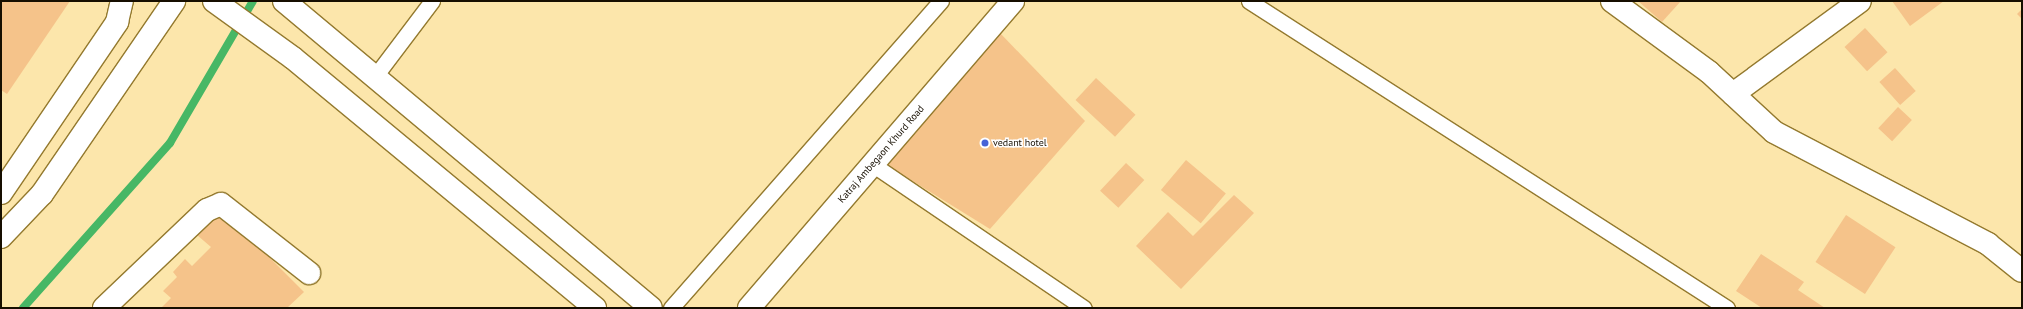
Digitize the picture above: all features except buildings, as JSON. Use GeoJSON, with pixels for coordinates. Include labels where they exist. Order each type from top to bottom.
{"type":"FeatureCollection","features":[{"type":"Feature","properties":{"kind":"street"},"geometry":{"type":"LineString","coordinates":[[1,193],[117,22],[122,1]]}},
{"type":"Feature","properties":{"kind":"street"},"geometry":{"type":"LineString","coordinates":[[1,237],[42,194],[174,1]]}},
{"type":"Feature","properties":{"kind":"street"},"geometry":{"type":"LineString","coordinates":[[214,1],[293,58],[595,308]]}},
{"type":"Feature","properties":{"kind":"street"},"geometry":{"type":"LineString","coordinates":[[284,1],[376,75],[651,308]]}},
{"type":"Feature","properties":{"kind":"street","name":"Katraj Ambegaon Khurd Road"},"geometry":{"type":"LineString","coordinates":[[749,308],[1013,1]]}},
{"type":"Feature","properties":{"kind":"street"},"geometry":{"type":"LineString","coordinates":[[1612,1],[1733,94],[1774,132],[1988,244],[2022,271]]}},
{"type":"Feature","properties":{"kind":"street"},"geometry":{"type":"LineString","coordinates":[[1733,94],[1860,1]]}},
{"type":"Feature","properties":{"kind":"street"},"geometry":{"type":"LineString","coordinates":[[104,308],[207,210],[221,204],[309,274]]}},
{"type":"Feature","properties":{"kind":"lane"},"geometry":{"type":"LineString","coordinates":[[376,75],[432,1]]}},
{"type":"Feature","properties":{"kind":"lane"},"geometry":{"type":"LineString","coordinates":[[672,308],[941,1]]}},
{"type":"Feature","properties":{"kind":"lane"},"geometry":{"type":"LineString","coordinates":[[1249,1],[1727,308]]}},
{"type":"Feature","properties":{"kind":"lane"},"geometry":{"type":"LineString","coordinates":[[872,164],[1084,308]]}},
{"type":"Feature","properties":{"kind":"waterway"},"geometry":{"type":"LineString","coordinates":[[23,308],[170,143],[253,1]]}},
{"type":"Feature","properties":{"kind":"place","name":"vedant hotel"},"geometry":{"type":"Point","coordinates":[985,143]}}]}
